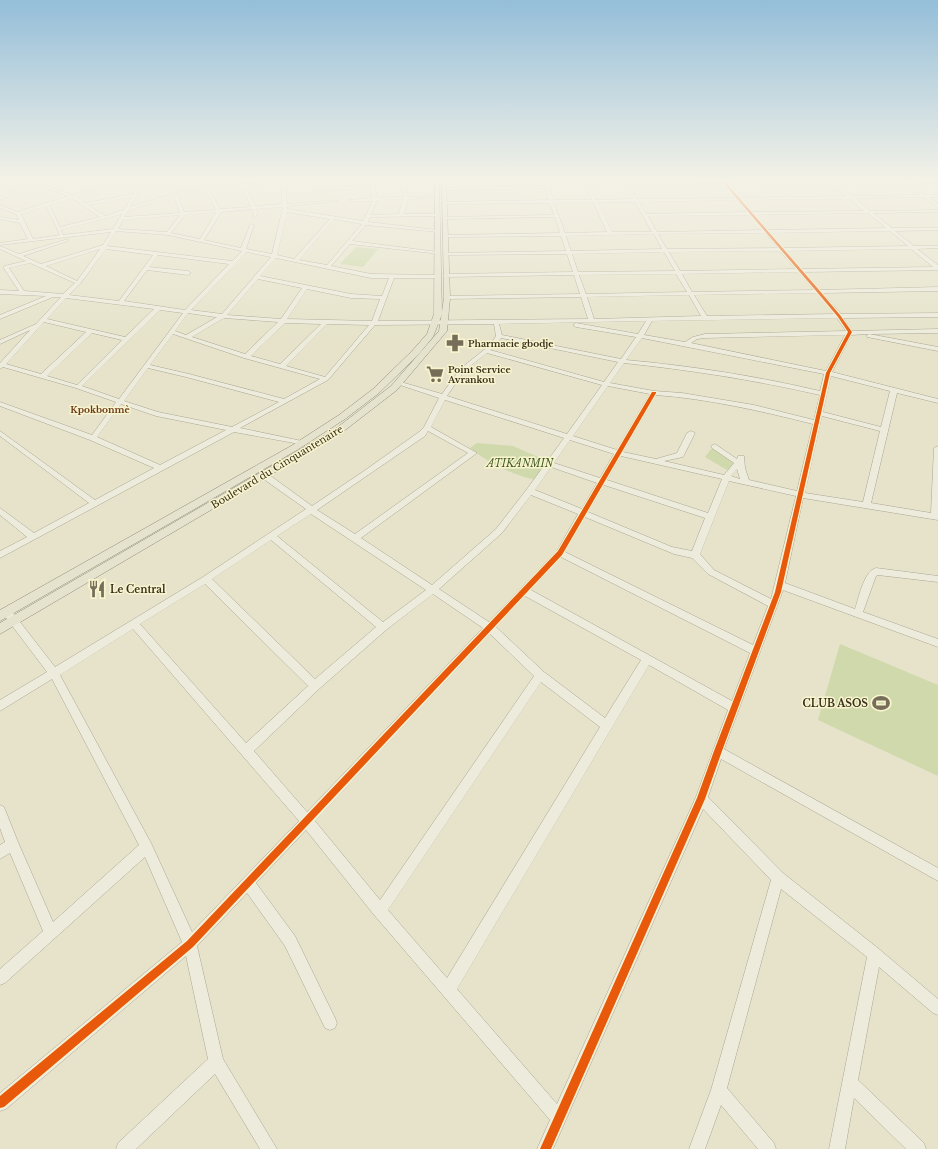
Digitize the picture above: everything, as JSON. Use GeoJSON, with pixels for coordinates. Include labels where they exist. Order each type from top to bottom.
{"type":"FeatureCollection","features":[{"type":"Feature","properties":{"kind":"main road","name":"Boulevard du Cinquantenaire"},"geometry":{"type":"LineString","coordinates":[[4,622],[266,476],[337,432],[399,383],[443,330],[438,308],[442,276],[442,253],[437,232]]}},
{"type":"Feature","properties":{"kind":"main road","name":"Boulevard du Cinquantenaire"},"geometry":{"type":"LineString","coordinates":[[442,253],[446,236],[445,232]]}},
{"type":"Feature","properties":{"kind":"main road","name":"Boulevard du Cinquantenaire"},"geometry":{"type":"LineString","coordinates":[[4,622],[302,443],[342,417],[390,379],[425,342],[440,322],[447,298],[442,276]]}},
{"type":"Feature","properties":{"kind":"street"},"geometry":{"type":"LineString","coordinates":[[27,232],[31,240]]}},
{"type":"Feature","properties":{"kind":"street"},"geometry":{"type":"LineString","coordinates":[[60,232],[62,237]]}},
{"type":"Feature","properties":{"kind":"street"},"geometry":{"type":"LineString","coordinates":[[0,244],[103,232]]}},
{"type":"Feature","properties":{"kind":"street"},"geometry":{"type":"LineString","coordinates":[[114,232],[105,247],[78,283],[1,366],[78,387],[119,403],[156,414],[302,443]]}},
{"type":"Feature","properties":{"kind":"street"},"geometry":{"type":"LineString","coordinates":[[136,232],[168,234],[244,251],[371,276],[392,277],[799,269],[938,268]]}},
{"type":"Feature","properties":{"kind":"street"},"geometry":{"type":"LineString","coordinates":[[201,241],[207,232]]}},
{"type":"Feature","properties":{"kind":"street"},"geometry":{"type":"LineString","coordinates":[[92,438],[187,311],[244,251],[250,232]]}},
{"type":"Feature","properties":{"kind":"street"},"geometry":{"type":"LineString","coordinates":[[187,337],[224,315],[274,257],[280,232]]}},
{"type":"Feature","properties":{"kind":"street"},"geometry":{"type":"LineString","coordinates":[[296,261],[321,232]]}},
{"type":"Feature","properties":{"kind":"street"},"geometry":{"type":"LineString","coordinates":[[328,267],[357,232]]}},
{"type":"Feature","properties":{"kind":"street"},"geometry":{"type":"LineString","coordinates":[[446,236],[732,232]]}},
{"type":"Feature","properties":{"kind":"street"},"geometry":{"type":"LineString","coordinates":[[767,232],[839,316],[850,332],[935,348],[938,356]]}},
{"type":"Feature","properties":{"kind":"street"},"geometry":{"type":"LineString","coordinates":[[893,232],[938,268]]}},
{"type":"Feature","properties":{"kind":"street"},"geometry":{"type":"LineString","coordinates":[[655,233],[705,318]]}},
{"type":"Feature","properties":{"kind":"street"},"geometry":{"type":"LineString","coordinates":[[18,256],[86,234]]}},
{"type":"Feature","properties":{"kind":"street"},"geometry":{"type":"LineString","coordinates":[[563,234],[592,321]]}},
{"type":"Feature","properties":{"kind":"street"},"geometry":{"type":"LineString","coordinates":[[348,242],[442,253],[938,247]]}},
{"type":"Feature","properties":{"kind":"street"},"geometry":{"type":"LineString","coordinates":[[0,247],[78,283]]}},
{"type":"Feature","properties":{"kind":"street"},"geometry":{"type":"LineString","coordinates":[[41,266],[105,247],[233,263]]}},
{"type":"Feature","properties":{"kind":"street"},"geometry":{"type":"LineString","coordinates":[[120,302],[156,254]]}},
{"type":"Feature","properties":{"kind":"street"},"geometry":{"type":"LineString","coordinates":[[22,292],[3,267],[31,261]]}},
{"type":"Feature","properties":{"kind":"street"},"geometry":{"type":"LineString","coordinates":[[145,268],[188,273]]}},
{"type":"Feature","properties":{"kind":"street"},"geometry":{"type":"LineString","coordinates":[[257,276],[351,296],[384,298]]}},
{"type":"Feature","properties":{"kind":"street"},"geometry":{"type":"LineString","coordinates":[[0,556],[326,379],[374,323],[392,277]]}},
{"type":"Feature","properties":{"kind":"street"},"geometry":{"type":"LineString","coordinates":[[246,357],[283,321],[305,287]]}},
{"type":"Feature","properties":{"kind":"street"},"geometry":{"type":"LineString","coordinates":[[447,298],[938,289]]}},
{"type":"Feature","properties":{"kind":"street"},"geometry":{"type":"LineString","coordinates":[[0,292],[22,292],[120,302],[283,321],[374,323],[557,322],[650,319],[938,315]]}},
{"type":"Feature","properties":{"kind":"street"},"geometry":{"type":"LineString","coordinates":[[0,317],[53,296]]}},
{"type":"Feature","properties":{"kind":"street"},"geometry":{"type":"LineString","coordinates":[[78,387],[159,307]]}},
{"type":"Feature","properties":{"kind":"street"},"geometry":{"type":"LineString","coordinates":[[246,751],[315,686],[382,627],[433,590],[499,531],[530,491],[640,336],[650,319]]}},
{"type":"Feature","properties":{"kind":"street"},"geometry":{"type":"LineString","coordinates":[[0,342],[41,322],[127,339]]}},
{"type":"Feature","properties":{"kind":"street"},"geometry":{"type":"LineString","coordinates":[[282,366],[326,322]]}},
{"type":"Feature","properties":{"kind":"street"},"geometry":{"type":"LineString","coordinates":[[496,322],[499,336]]}},
{"type":"Feature","properties":{"kind":"street"},"geometry":{"type":"LineString","coordinates":[[557,322],[686,344],[828,373],[938,401]]}},
{"type":"Feature","properties":{"kind":"street"},"geometry":{"type":"LineString","coordinates":[[42,377],[90,331]]}},
{"type":"Feature","properties":{"kind":"street"},"geometry":{"type":"LineString","coordinates":[[686,344],[695,338],[705,336],[938,331]]}},
{"type":"Feature","properties":{"kind":"street"},"geometry":{"type":"LineString","coordinates":[[172,332],[246,357],[326,379]]}},
{"type":"Feature","properties":{"kind":"street"},"geometry":{"type":"LineString","coordinates":[[545,1149],[701,799],[735,708],[780,585],[828,373],[838,351],[850,332]]}},
{"type":"Feature","properties":{"kind":"street"},"geometry":{"type":"LineString","coordinates":[[0,706],[53,672],[134,624],[312,510],[416,439],[427,428],[444,396],[462,370],[486,351],[499,336]]}},
{"type":"Feature","properties":{"kind":"street"},"geometry":{"type":"LineString","coordinates":[[499,336],[622,361],[670,366],[768,381],[823,394]]}},
{"type":"Feature","properties":{"kind":"street"},"geometry":{"type":"LineString","coordinates":[[486,351],[605,384],[654,393],[754,407],[884,430]]}},
{"type":"Feature","properties":{"kind":"street"},"geometry":{"type":"LineString","coordinates":[[146,366],[284,401]]}},
{"type":"Feature","properties":{"kind":"street"},"geometry":{"type":"LineString","coordinates":[[399,383],[444,396],[618,453],[801,495],[936,517],[938,448]]}},
{"type":"Feature","properties":{"kind":"street"},"geometry":{"type":"LineString","coordinates":[[866,506],[894,390]]}},
{"type":"Feature","properties":{"kind":"street"},"geometry":{"type":"LineString","coordinates":[[0,1103],[190,944],[307,822],[489,627],[525,591],[560,553],[654,393]]}},
{"type":"Feature","properties":{"kind":"street"},"geometry":{"type":"LineString","coordinates":[[0,404],[92,438],[160,468]]}},
{"type":"Feature","properties":{"kind":"street"},"geometry":{"type":"LineString","coordinates":[[355,538],[473,453],[427,428]]}},
{"type":"Feature","properties":{"kind":"street"},"geometry":{"type":"LineString","coordinates":[[0,433],[95,504]]}},
{"type":"Feature","properties":{"kind":"street"},"geometry":{"type":"LineString","coordinates":[[654,461],[680,455],[691,433]]}},
{"type":"Feature","properties":{"kind":"street"},"geometry":{"type":"LineString","coordinates":[[715,446],[740,459],[745,481]]}},
{"type":"Feature","properties":{"kind":"street"},"geometry":{"type":"LineString","coordinates":[[695,555],[727,477],[740,459]]}},
{"type":"Feature","properties":{"kind":"street"},"geometry":{"type":"LineString","coordinates":[[549,464],[710,517]]}},
{"type":"Feature","properties":{"kind":"street"},"geometry":{"type":"LineString","coordinates":[[266,476],[312,510],[489,627],[540,675],[607,726]]}},
{"type":"Feature","properties":{"kind":"street"},"geometry":{"type":"LineString","coordinates":[[530,491],[673,551],[695,555],[711,572],[772,604]]}},
{"type":"Feature","properties":{"kind":"street"},"geometry":{"type":"LineString","coordinates":[[0,511],[33,537]]}},
{"type":"Feature","properties":{"kind":"street"},"geometry":{"type":"LineString","coordinates":[[271,536],[382,627]]}},
{"type":"Feature","properties":{"kind":"street"},"geometry":{"type":"LineString","coordinates":[[560,553],[755,650]]}},
{"type":"Feature","properties":{"kind":"street"},"geometry":{"type":"LineString","coordinates":[[858,613],[872,574],[876,571],[938,579]]}},
{"type":"Feature","properties":{"kind":"street"},"geometry":{"type":"LineString","coordinates":[[206,578],[315,686]]}},
{"type":"Feature","properties":{"kind":"street"},"geometry":{"type":"LineString","coordinates":[[780,585],[938,643]]}},
{"type":"Feature","properties":{"kind":"street"},"geometry":{"type":"LineString","coordinates":[[525,591],[735,708]]}},
{"type":"Feature","properties":{"kind":"street"},"geometry":{"type":"LineString","coordinates":[[4,622],[53,672],[147,847],[190,944],[216,1062],[269,1149]]}},
{"type":"Feature","properties":{"kind":"street"},"geometry":{"type":"LineString","coordinates":[[134,624],[307,822],[380,912],[559,1119]]}},
{"type":"Feature","properties":{"kind":"street"},"geometry":{"type":"LineString","coordinates":[[448,990],[647,659]]}},
{"type":"Feature","properties":{"kind":"street"},"geometry":{"type":"LineString","coordinates":[[380,912],[540,675]]}},
{"type":"Feature","properties":{"kind":"street"},"geometry":{"type":"LineString","coordinates":[[718,751],[938,875]]}},
{"type":"Feature","properties":{"kind":"street"},"geometry":{"type":"LineString","coordinates":[[701,799],[778,878],[874,954],[938,1008]]}},
{"type":"Feature","properties":{"kind":"street"},"geometry":{"type":"LineString","coordinates":[[0,811],[12,844],[51,933]]}},
{"type":"Feature","properties":{"kind":"street"},"geometry":{"type":"LineString","coordinates":[[0,853],[12,844]]}},
{"type":"Feature","properties":{"kind":"street"},"geometry":{"type":"LineString","coordinates":[[0,978],[147,847]]}},
{"type":"Feature","properties":{"kind":"street"},"geometry":{"type":"LineString","coordinates":[[697,1149],[719,1090],[778,878]]}},
{"type":"Feature","properties":{"kind":"street"},"geometry":{"type":"LineString","coordinates":[[248,883],[290,941],[330,1023]]}},
{"type":"Feature","properties":{"kind":"street"},"geometry":{"type":"LineString","coordinates":[[837,1149],[874,954]]}},
{"type":"Feature","properties":{"kind":"street"},"geometry":{"type":"LineString","coordinates":[[124,1149],[216,1062]]}},
{"type":"Feature","properties":{"kind":"street"},"geometry":{"type":"LineString","coordinates":[[850,1083],[918,1149]]}},
{"type":"Feature","properties":{"kind":"street"},"geometry":{"type":"LineString","coordinates":[[719,1090],[768,1149]]}},
{"type":"Feature","properties":{"kind":"green space"},"geometry":{"type":"Polygon","coordinates":[[[356,247],[378,249],[363,267],[340,264],[356,247]]]}},
{"type":"Feature","properties":{"kind":"green space","name":"ATIKANMIN"},"geometry":{"type":"Polygon","coordinates":[[[477,443],[513,446],[545,460],[552,466],[541,481],[521,476],[495,465],[470,448],[477,443]]]}},
{"type":"Feature","properties":{"kind":"green space"},"geometry":{"type":"Polygon","coordinates":[[[715,444],[739,461],[727,470],[705,457],[715,444]]]}},
{"type":"Feature","properties":{"kind":"green space","name":"CLUB ASOS"},"geometry":{"type":"Polygon","coordinates":[[[840,644],[938,685],[938,776],[818,720],[840,644]]]}},
{"type":"Feature","properties":{"kind":"cycle path"},"geometry":{"type":"LineString","coordinates":[[545,1149],[701,799],[778,592],[828,373],[850,332],[839,316],[767,232]]}},
{"type":"Feature","properties":{"kind":"cycle path"},"geometry":{"type":"LineString","coordinates":[[0,1103],[190,944],[560,553],[654,393]]}},
{"type":"Feature","properties":{"kind":"place","name":"Pharmacie gbodje"},"geometry":{"type":"Point","coordinates":[455,343]}},
{"type":"Feature","properties":{"kind":"place","name":"Point Service Avrankou"},"geometry":{"type":"Point","coordinates":[435,374]}},
{"type":"Feature","properties":{"kind":"place","name":"Le Central"},"geometry":{"type":"Point","coordinates":[97,589]}},
{"type":"Feature","properties":{"kind":"place","name":"CLUB ASOS"},"geometry":{"type":"Point","coordinates":[881,703]}},
{"type":"Feature","properties":{"kind":"district","name":"Kpokbonmè"},"geometry":{"type":"Point","coordinates":[100,409]}}]}
